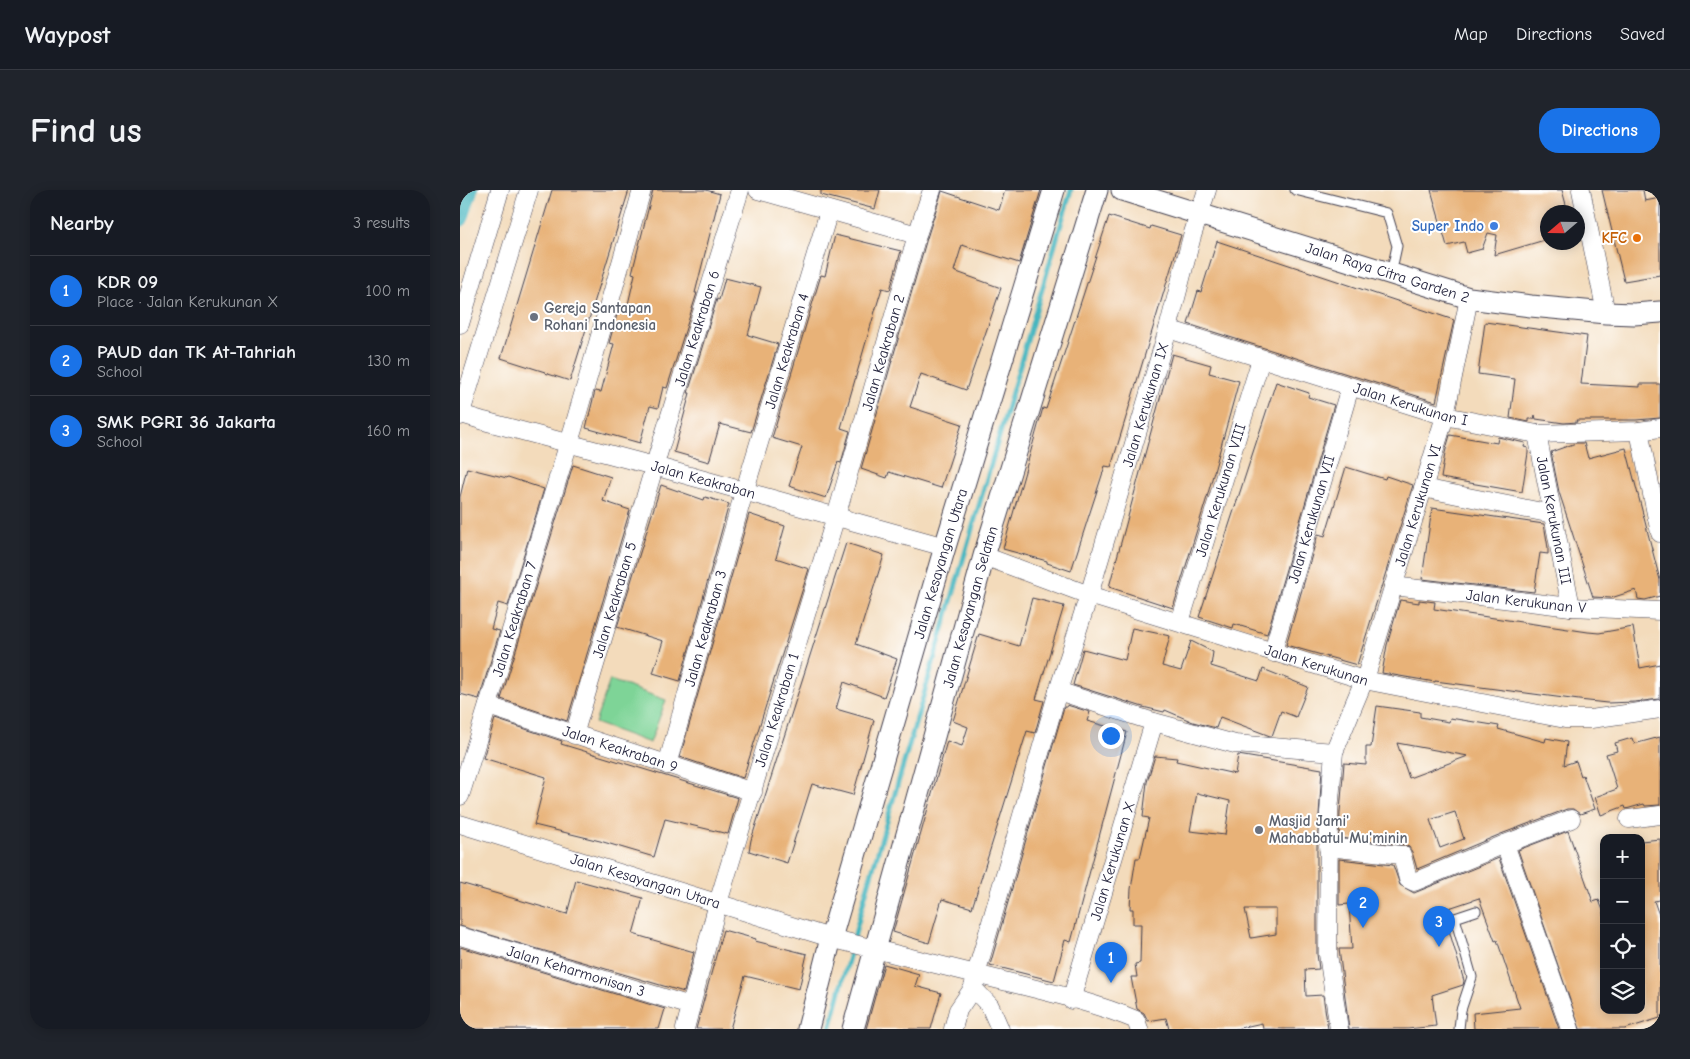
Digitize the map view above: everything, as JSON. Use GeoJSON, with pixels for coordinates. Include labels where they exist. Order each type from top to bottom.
{"type":"FeatureCollection","features":[{"type":"Feature","properties":{"kind":"street"},"geometry":{"type":"LineString","coordinates":[[461,314],[500,190]]}},
{"type":"Feature","properties":{"kind":"street"},"geometry":{"type":"LineString","coordinates":[[460,415],[529,190]]}},
{"type":"Feature","properties":{"kind":"street","name":"Jalan Keakraban 7"},"geometry":{"type":"LineString","coordinates":[[460,796],[568,443],[642,190]]}},
{"type":"Feature","properties":{"kind":"street","name":"Jalan Keakraban 6"},"geometry":{"type":"LineString","coordinates":[[654,466],[740,190]]}},
{"type":"Feature","properties":{"kind":"street"},"geometry":{"type":"LineString","coordinates":[[758,190],[917,235]]}},
{"type":"Feature","properties":{"kind":"street","name":"Jalan Keakraban 2"},"geometry":{"type":"LineString","coordinates":[[836,516],[917,235],[932,190]]}},
{"type":"Feature","properties":{"kind":"street","name":"Jalan Kesayangan Utara"},"geometry":{"type":"LineString","coordinates":[[808,1029],[832,938],[945,548],[1054,190]]}},
{"type":"Feature","properties":{"kind":"street","name":"Jalan Kesayangan Selatan"},"geometry":{"type":"LineString","coordinates":[[853,1029],[873,949],[984,556],[1097,190]]}},
{"type":"Feature","properties":{"kind":"street","name":"Jalan Raya Citra Garden 2"},"geometry":{"type":"LineString","coordinates":[[1122,190],[1469,298],[1606,313],[1634,314],[1660,312]]}},
{"type":"Feature","properties":{"kind":"street","name":"Jalan Kerukunan IX"},"geometry":{"type":"LineString","coordinates":[[953,1029],[958,1010],[975,981],[1058,691],[1168,329],[1192,236],[1207,190]]}},
{"type":"Feature","properties":{"kind":"street"},"geometry":{"type":"LineString","coordinates":[[1581,190],[1606,313]]}},
{"type":"Feature","properties":{"kind":"street","name":"Jalan Keakraban 4"},"geometry":{"type":"LineString","coordinates":[[745,491],[829,211]]}},
{"type":"Feature","properties":{"kind":"street","name":"Jalan Kerukunan VI"},"geometry":{"type":"LineString","coordinates":[[1339,1029],[1328,954],[1328,847],[1334,752],[1364,680],[1445,416],[1469,298]]}},
{"type":"Feature","properties":{"kind":"street","name":"Jalan Kerukunan I"},"geometry":{"type":"LineString","coordinates":[[1168,329],[1445,416],[1537,434],[1639,431],[1660,428]]}},
{"type":"Feature","properties":{"kind":"street","name":"Jalan Kerukunan VIII"},"geometry":{"type":"LineString","coordinates":[[1180,622],[1260,359]]}},
{"type":"Feature","properties":{"kind":"street","name":"Jalan Kerukunan VII"},"geometry":{"type":"LineString","coordinates":[[1274,653],[1276,640],[1350,386]]}},
{"type":"Feature","properties":{"kind":"street","name":"Jalan Keakraban"},"geometry":{"type":"LineString","coordinates":[[460,415],[654,466],[945,548]]}},
{"type":"Feature","properties":{"kind":"street"},"geometry":{"type":"LineString","coordinates":[[1639,431],[1660,533]]}},
{"type":"Feature","properties":{"kind":"street","name":"Jalan Kerukunan III"},"geometry":{"type":"LineString","coordinates":[[1537,434],[1571,607]]}},
{"type":"Feature","properties":{"kind":"street","name":"Jalan Keakraban 5"},"geometry":{"type":"LineString","coordinates":[[574,735],[654,466]]}},
{"type":"Feature","properties":{"kind":"street"},"geometry":{"type":"LineString","coordinates":[[1422,488],[1552,514]]}},
{"type":"Feature","properties":{"kind":"street","name":"Jalan Keakraban 3"},"geometry":{"type":"LineString","coordinates":[[667,765],[745,491]]}},
{"type":"Feature","properties":{"kind":"street","name":"Jalan Keakraban 1"},"geometry":{"type":"LineString","coordinates":[[685,1029],[718,903],[836,516]]}},
{"type":"Feature","properties":{"kind":"street","name":"Jalan Kerukunan"},"geometry":{"type":"LineString","coordinates":[[984,556],[1089,594],[1364,680],[1565,718],[1591,719],[1660,709]]}},
{"type":"Feature","properties":{"kind":"street","name":"Jalan Kerukunan V"},"geometry":{"type":"LineString","coordinates":[[1393,586],[1571,607],[1660,611]]}},
{"type":"Feature","properties":{"kind":"street"},"geometry":{"type":"LineString","coordinates":[[1058,691],[1154,722],[1235,744],[1334,752]]}},
{"type":"Feature","properties":{"kind":"street","name":"Jalan Keakraban 9"},"geometry":{"type":"LineString","coordinates":[[488,706],[753,792]]}},
{"type":"Feature","properties":{"kind":"street","name":"Jalan Kerukunan X"},"geometry":{"type":"LineString","coordinates":[[1071,1000],[1154,722]]}},
{"type":"Feature","properties":{"kind":"street"},"geometry":{"type":"LineString","coordinates":[[1629,819],[1660,815]]}},
{"type":"Feature","properties":{"kind":"street"},"geometry":{"type":"LineString","coordinates":[[1328,847],[1402,855],[1408,878],[1414,882],[1571,819]]}},
{"type":"Feature","properties":{"kind":"street","name":"Jalan Kesayangan Utara"},"geometry":{"type":"LineString","coordinates":[[460,824],[975,981],[1071,1000],[1136,1020],[1139,1029]]}},
{"type":"Feature","properties":{"kind":"street"},"geometry":{"type":"LineString","coordinates":[[1505,844],[1570,1029]]}},
{"type":"Feature","properties":{"kind":"street","name":"Jalan Keharmonisan 3"},"geometry":{"type":"LineString","coordinates":[[460,936],[691,1006]]}},
{"type":"Feature","properties":{"kind":"street"},"geometry":{"type":"LineString","coordinates":[[975,981],[990,1006],[1000,1029]]}},
{"type":"Feature","properties":{"kind":"lane"},"geometry":{"type":"LineString","coordinates":[[1295,190],[1387,213],[1397,246],[1391,274]]}},
{"type":"Feature","properties":{"kind":"lane"},"geometry":{"type":"LineString","coordinates":[[1459,1029],[1461,1010],[1472,977],[1455,918],[1476,911]]}},
{"type":"Feature","properties":{"kind":"green space"},"geometry":{"type":"Polygon","coordinates":[[[610,680],[666,700],[650,743],[595,723],[610,680]]]}},
{"type":"Feature","properties":{"kind":"building"},"geometry":{"type":"Polygon","coordinates":[[[552,190],[629,190],[570,381],[501,358],[552,190]]]}},
{"type":"Feature","properties":{"kind":"building"},"geometry":{"type":"Polygon","coordinates":[[[653,190],[706,190],[720,194],[695,293],[697,293],[667,388],[663,387],[658,408],[650,406],[640,443],[586,428],[595,391],[601,392],[614,344],[609,343],[618,311],[626,313],[635,274],[632,273],[653,190]]]}},
{"type":"Feature","properties":{"kind":"building"},"geometry":{"type":"Polygon","coordinates":[[[821,190],[880,190],[875,209],[821,195],[821,190]]]}},
{"type":"Feature","properties":{"kind":"building"},"geometry":{"type":"Polygon","coordinates":[[[1005,190],[1041,190],[1019,263],[962,245],[954,271],[1001,288],[966,390],[921,374],[910,407],[962,424],[941,488],[889,472],[887,478],[861,469],[942,191],[999,210],[1005,190]]]}},
{"type":"Feature","properties":{"kind":"building","name":"Super Indo"},"geometry":{"type":"Polygon","coordinates":[[[1431,190],[1562,190],[1566,205],[1540,205],[1540,241],[1494,255],[1497,235],[1488,233],[1482,249],[1467,253],[1464,242],[1447,246],[1431,190]]]}},
{"type":"Feature","properties":{"kind":"building","name":"KFC"},"geometry":{"type":"Polygon","coordinates":[[[1602,190],[1643,190],[1645,201],[1660,198],[1660,275],[1624,281],[1602,190]]]}},
{"type":"Feature","properties":{"kind":"building"},"geometry":{"type":"Polygon","coordinates":[[[1109,216],[1150,229],[1151,226],[1181,235],[1111,467],[1105,466],[1071,571],[1047,563],[1047,561],[1003,549],[1043,408],[1046,409],[1109,216]]]}},
{"type":"Feature","properties":{"kind":"building"},"geometry":{"type":"Polygon","coordinates":[[[835,235],[901,251],[890,290],[882,288],[841,428],[850,431],[841,463],[838,462],[826,498],[789,486],[802,447],[772,438],[821,275],[825,276],[835,235]]]}},
{"type":"Feature","properties":{"kind":"building"},"geometry":{"type":"Polygon","coordinates":[[[1217,241],[1454,320],[1436,402],[1188,324],[1198,291],[1201,292],[1217,241]]]}},
{"type":"Feature","properties":{"kind":"building"},"geometry":{"type":"Polygon","coordinates":[[[725,278],[761,287],[748,335],[778,344],[751,432],[720,424],[709,462],[674,452],[690,393],[688,393],[725,278]]]}},
{"type":"Feature","properties":{"kind":"building"},"geometry":{"type":"Polygon","coordinates":[[[1485,322],[1587,336],[1581,384],[1640,387],[1640,384],[1660,384],[1660,418],[1576,420],[1577,422],[1564,423],[1536,419],[1535,415],[1534,419],[1529,419],[1529,422],[1510,418],[1515,379],[1478,374],[1485,322]]]}},
{"type":"Feature","properties":{"kind":"building"},"geometry":{"type":"Polygon","coordinates":[[[1172,354],[1211,365],[1209,373],[1239,381],[1207,497],[1173,608],[1109,587],[1172,354]]]}},
{"type":"Feature","properties":{"kind":"building"},"geometry":{"type":"Polygon","coordinates":[[[1276,382],[1309,393],[1308,397],[1334,405],[1267,634],[1234,624],[1233,628],[1199,617],[1276,382]]]}},
{"type":"Feature","properties":{"kind":"building"},"geometry":{"type":"Polygon","coordinates":[[[1450,435],[1497,443],[1498,437],[1525,443],[1524,447],[1528,448],[1528,453],[1522,492],[1441,478],[1450,435]]]}},
{"type":"Feature","properties":{"kind":"building"},"geometry":{"type":"Polygon","coordinates":[[[1576,443],[1584,443],[1588,458],[1626,448],[1660,580],[1660,596],[1645,600],[1638,599],[1636,590],[1611,598],[1593,597],[1559,492],[1551,452],[1576,443]]]}},
{"type":"Feature","properties":{"kind":"building"},"geometry":{"type":"Polygon","coordinates":[[[573,465],[611,477],[603,501],[630,510],[567,721],[501,699],[573,465]]]}},
{"type":"Feature","properties":{"kind":"building"},"geometry":{"type":"Polygon","coordinates":[[[1346,467],[1385,479],[1386,476],[1413,485],[1357,665],[1286,645],[1318,534],[1325,536],[1346,467]]]}},
{"type":"Feature","properties":{"kind":"building"},"geometry":{"type":"Polygon","coordinates":[[[467,468],[508,477],[544,489],[508,606],[498,603],[491,629],[500,631],[479,699],[460,694],[460,497],[467,468]]]}},
{"type":"Feature","properties":{"kind":"building"},"geometry":{"type":"Polygon","coordinates":[[[661,485],[704,500],[705,497],[729,504],[680,681],[653,673],[663,641],[617,627],[661,485]]]}},
{"type":"Feature","properties":{"kind":"building"},"geometry":{"type":"Polygon","coordinates":[[[1432,508],[1544,524],[1548,554],[1540,553],[1534,592],[1422,579],[1432,508]]]}},
{"type":"Feature","properties":{"kind":"building"},"geometry":{"type":"Polygon","coordinates":[[[749,514],[785,526],[776,558],[809,569],[743,778],[680,757],[749,514]]]}},
{"type":"Feature","properties":{"kind":"building"},"geometry":{"type":"Polygon","coordinates":[[[846,543],[884,555],[856,644],[897,659],[884,697],[844,682],[836,709],[874,720],[853,795],[812,784],[787,863],[749,851],[751,840],[846,543]]]}},
{"type":"Feature","properties":{"kind":"building"},"geometry":{"type":"Polygon","coordinates":[[[1032,598],[1064,606],[1036,699],[1044,701],[1035,733],[1027,731],[972,908],[942,899],[929,943],[893,932],[947,741],[962,746],[968,727],[953,721],[979,634],[1019,646],[1032,598]]]}},
{"type":"Feature","properties":{"kind":"building"},"geometry":{"type":"Polygon","coordinates":[[[1400,600],[1419,603],[1419,600],[1435,602],[1434,609],[1588,632],[1599,633],[1633,627],[1640,668],[1660,664],[1660,699],[1607,703],[1435,682],[1382,673],[1387,645],[1400,600]]]}},
{"type":"Feature","properties":{"kind":"building"},"geometry":{"type":"Polygon","coordinates":[[[1132,628],[1170,636],[1162,666],[1181,671],[1191,641],[1213,652],[1211,666],[1259,681],[1263,669],[1308,687],[1296,717],[1281,711],[1272,736],[1270,736],[1220,717],[1216,728],[1193,722],[1165,710],[1164,712],[1143,707],[1073,685],[1083,649],[1125,660],[1132,628]]]}},
{"type":"Feature","properties":{"kind":"building"},"geometry":{"type":"Polygon","coordinates":[[[1067,705],[1090,712],[1087,721],[1127,732],[1071,942],[1065,940],[1054,981],[990,965],[1064,707],[1067,707],[1067,705]]]}},
{"type":"Feature","properties":{"kind":"building"},"geometry":{"type":"Polygon","coordinates":[[[1377,706],[1420,712],[1420,717],[1449,722],[1450,718],[1499,726],[1498,729],[1545,742],[1546,738],[1567,742],[1564,765],[1576,761],[1595,809],[1580,814],[1573,809],[1567,809],[1417,869],[1412,852],[1409,847],[1404,845],[1339,838],[1344,763],[1366,765],[1366,747],[1371,747],[1377,706]],[[1397,743],[1409,778],[1468,756],[1397,743]],[[1455,812],[1430,820],[1440,848],[1464,839],[1455,812]]]}},
{"type":"Feature","properties":{"kind":"building"},"geometry":{"type":"Polygon","coordinates":[[[495,719],[562,741],[561,744],[738,798],[728,834],[665,819],[654,857],[600,841],[534,825],[546,777],[483,758],[495,719]]]}},
{"type":"Feature","properties":{"kind":"building"},"geometry":{"type":"Polygon","coordinates":[[[1660,737],[1660,805],[1645,806],[1644,804],[1626,809],[1625,806],[1601,815],[1595,797],[1617,789],[1606,754],[1617,751],[1615,743],[1632,738],[1634,744],[1660,737]]]}},
{"type":"Feature","properties":{"kind":"building"},"geometry":{"type":"Polygon","coordinates":[[[1238,755],[1322,769],[1317,846],[1317,954],[1319,969],[1305,970],[1306,996],[1323,995],[1328,1029],[1263,1029],[1262,1023],[1235,1029],[1169,1029],[1166,1018],[1148,1021],[1144,1013],[1137,1009],[1131,977],[1137,977],[1135,964],[1140,963],[1141,924],[1133,924],[1133,909],[1130,909],[1131,889],[1136,858],[1140,858],[1149,818],[1143,817],[1147,782],[1155,756],[1177,758],[1176,761],[1235,774],[1238,755]],[[1197,793],[1190,831],[1225,835],[1230,801],[1197,793]],[[1245,909],[1251,938],[1276,934],[1276,909],[1245,909]]]}},
{"type":"Feature","properties":{"kind":"building"},"geometry":{"type":"Polygon","coordinates":[[[1568,831],[1593,902],[1599,900],[1600,903],[1600,1014],[1645,1014],[1645,841],[1660,839],[1660,900],[1654,901],[1660,918],[1660,1018],[1625,1029],[1580,1029],[1518,850],[1568,831]]]}},
{"type":"Feature","properties":{"kind":"building"},"geometry":{"type":"Polygon","coordinates":[[[1499,858],[1559,1029],[1474,1029],[1473,1013],[1520,1008],[1497,940],[1495,941],[1479,898],[1443,910],[1464,981],[1463,985],[1432,995],[1436,1026],[1408,1029],[1349,1029],[1339,949],[1352,949],[1349,904],[1339,905],[1339,859],[1393,865],[1400,885],[1414,893],[1499,858]]]}},
{"type":"Feature","properties":{"kind":"building"},"geometry":{"type":"Polygon","coordinates":[[[576,880],[643,898],[633,934],[694,952],[684,992],[460,926],[460,883],[567,914],[576,880]]]}},
{"type":"Feature","properties":{"kind":"building"},"geometry":{"type":"Polygon","coordinates":[[[723,930],[756,939],[755,941],[807,954],[799,989],[745,976],[730,1029],[696,1029],[723,930]]]}},
{"type":"Feature","properties":{"kind":"building"},"geometry":{"type":"Polygon","coordinates":[[[460,947],[665,1009],[659,1029],[475,1029],[460,1025],[460,947]]]}},
{"type":"Feature","properties":{"kind":"building"},"geometry":{"type":"Polygon","coordinates":[[[884,964],[919,974],[915,986],[941,993],[931,1029],[866,1029],[884,964]]]}},
{"type":"Feature","properties":{"kind":"waterway"},"geometry":{"type":"LineString","coordinates":[[460,218],[469,190]]}},
{"type":"Feature","properties":{"kind":"waterway"},"geometry":{"type":"LineString","coordinates":[[830,1029],[865,896],[1071,190]]}},
{"type":"Feature","properties":{"kind":"place","name":"Super Indo"},"geometry":{"type":"Point","coordinates":[1494,226]}},
{"type":"Feature","properties":{"kind":"place","name":"KFC"},"geometry":{"type":"Point","coordinates":[1637,238]}},
{"type":"Feature","properties":{"kind":"place","name":"Gereja Santapan Rohani Indonesia"},"geometry":{"type":"Point","coordinates":[534,317]}},
{"type":"Feature","properties":{"kind":"place","name":"Masjid Jami' Mahabbatul Mu'minin"},"geometry":{"type":"Point","coordinates":[1259,830]}},
{"type":"Feature","properties":{"kind":"place","name":"PAUD dan TK At-Tahriah"},"geometry":{"type":"Point","coordinates":[1363,928]}},
{"type":"Feature","properties":{"kind":"place","name":"SMK PGRI 36 Jakarta"},"geometry":{"type":"Point","coordinates":[1439,947]}},
{"type":"Feature","properties":{"kind":"place","name":"KDR 09"},"geometry":{"type":"Point","coordinates":[1111,983]}}]}
